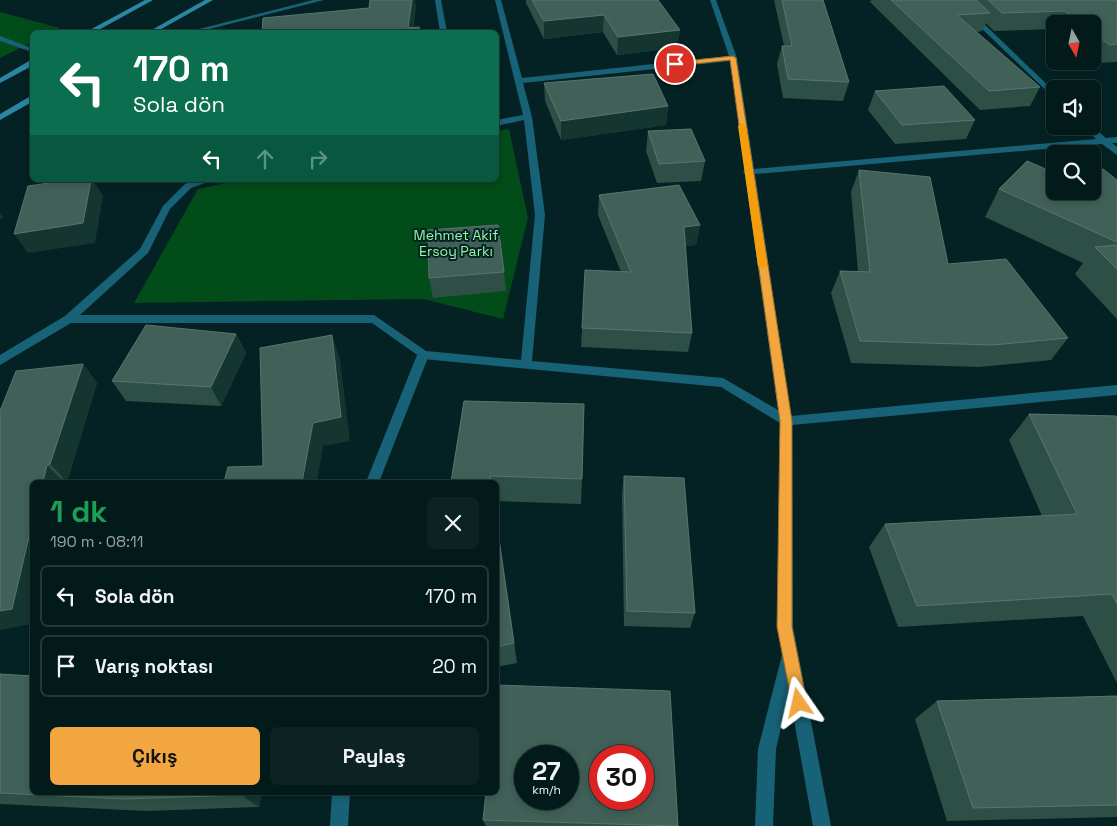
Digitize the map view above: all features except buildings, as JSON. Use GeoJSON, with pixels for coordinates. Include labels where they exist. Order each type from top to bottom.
{"type":"FeatureCollection","features":[{"type":"Feature","properties":{"kind":"main road"},"geometry":{"type":"LineString","coordinates":[[94,30],[150,0]]}},
{"type":"Feature","properties":{"kind":"main road"},"geometry":{"type":"LineString","coordinates":[[156,30],[210,0]]}},
{"type":"Feature","properties":{"kind":"main road"},"geometry":{"type":"LineString","coordinates":[[0,81],[30,65]]}},
{"type":"Feature","properties":{"kind":"main road"},"geometry":{"type":"LineString","coordinates":[[0,116],[30,100]]}},
{"type":"Feature","properties":{"kind":"street"},"geometry":{"type":"LineString","coordinates":[[199,30],[321,0]]}},
{"type":"Feature","properties":{"kind":"street"},"geometry":{"type":"LineString","coordinates":[[438,0],[444,30]]}},
{"type":"Feature","properties":{"kind":"street"},"geometry":{"type":"LineString","coordinates":[[498,0],[528,117],[540,215],[526,364]]}},
{"type":"Feature","properties":{"kind":"street"},"geometry":{"type":"LineString","coordinates":[[714,0],[733,58],[748,172],[786,421],[784,627],[822,826]]}},
{"type":"Feature","properties":{"kind":"street"},"geometry":{"type":"LineString","coordinates":[[955,0],[1046,88]]}},
{"type":"Feature","properties":{"kind":"street"},"geometry":{"type":"LineString","coordinates":[[0,38],[30,49]]}},
{"type":"Feature","properties":{"kind":"street"},"geometry":{"type":"LineString","coordinates":[[519,81],[733,58]]}},
{"type":"Feature","properties":{"kind":"street"},"geometry":{"type":"LineString","coordinates":[[499,122],[528,117]]}},
{"type":"Feature","properties":{"kind":"street"},"geometry":{"type":"LineString","coordinates":[[1097,135],[1117,152]]}},
{"type":"Feature","properties":{"kind":"street"},"geometry":{"type":"LineString","coordinates":[[748,172],[1117,140]]}},
{"type":"Feature","properties":{"kind":"street"},"geometry":{"type":"LineString","coordinates":[[0,361],[69,319],[144,251],[166,208],[188,186],[201,182]]}},
{"type":"Feature","properties":{"kind":"street"},"geometry":{"type":"LineString","coordinates":[[69,319],[374,319],[422,354],[723,383],[786,421],[1117,390]]}},
{"type":"Feature","properties":{"kind":"street"},"geometry":{"type":"LineString","coordinates":[[373,480],[422,354]]}},
{"type":"Feature","properties":{"kind":"street"},"geometry":{"type":"LineString","coordinates":[[764,826],[767,750],[790,653]]}},
{"type":"Feature","properties":{"kind":"street"},"geometry":{"type":"LineString","coordinates":[[339,826],[341,795]]}},
{"type":"Feature","properties":{"kind":"green space"},"geometry":{"type":"Polygon","coordinates":[[[0,12],[60,28],[55,30],[30,30],[30,43],[0,58],[0,12]]]}},
{"type":"Feature","properties":{"kind":"green space","name":"Mehmet Akif Ersoy Parkı"},"geometry":{"type":"Polygon","coordinates":[[[509,129],[528,218],[503,319],[423,299],[134,303],[198,189],[230,182],[499,182],[499,131],[509,129]]]}},
{"type":"Feature","properties":{"kind":"slow traffic"},"geometry":{"type":"LineString","coordinates":[[742,126],[762,266]]}},
{"type":"Feature","properties":{"kind":"route"},"geometry":{"type":"LineString","coordinates":[[675,64],[733,58],[748,172],[786,421],[784,627],[799,703]]}}]}
